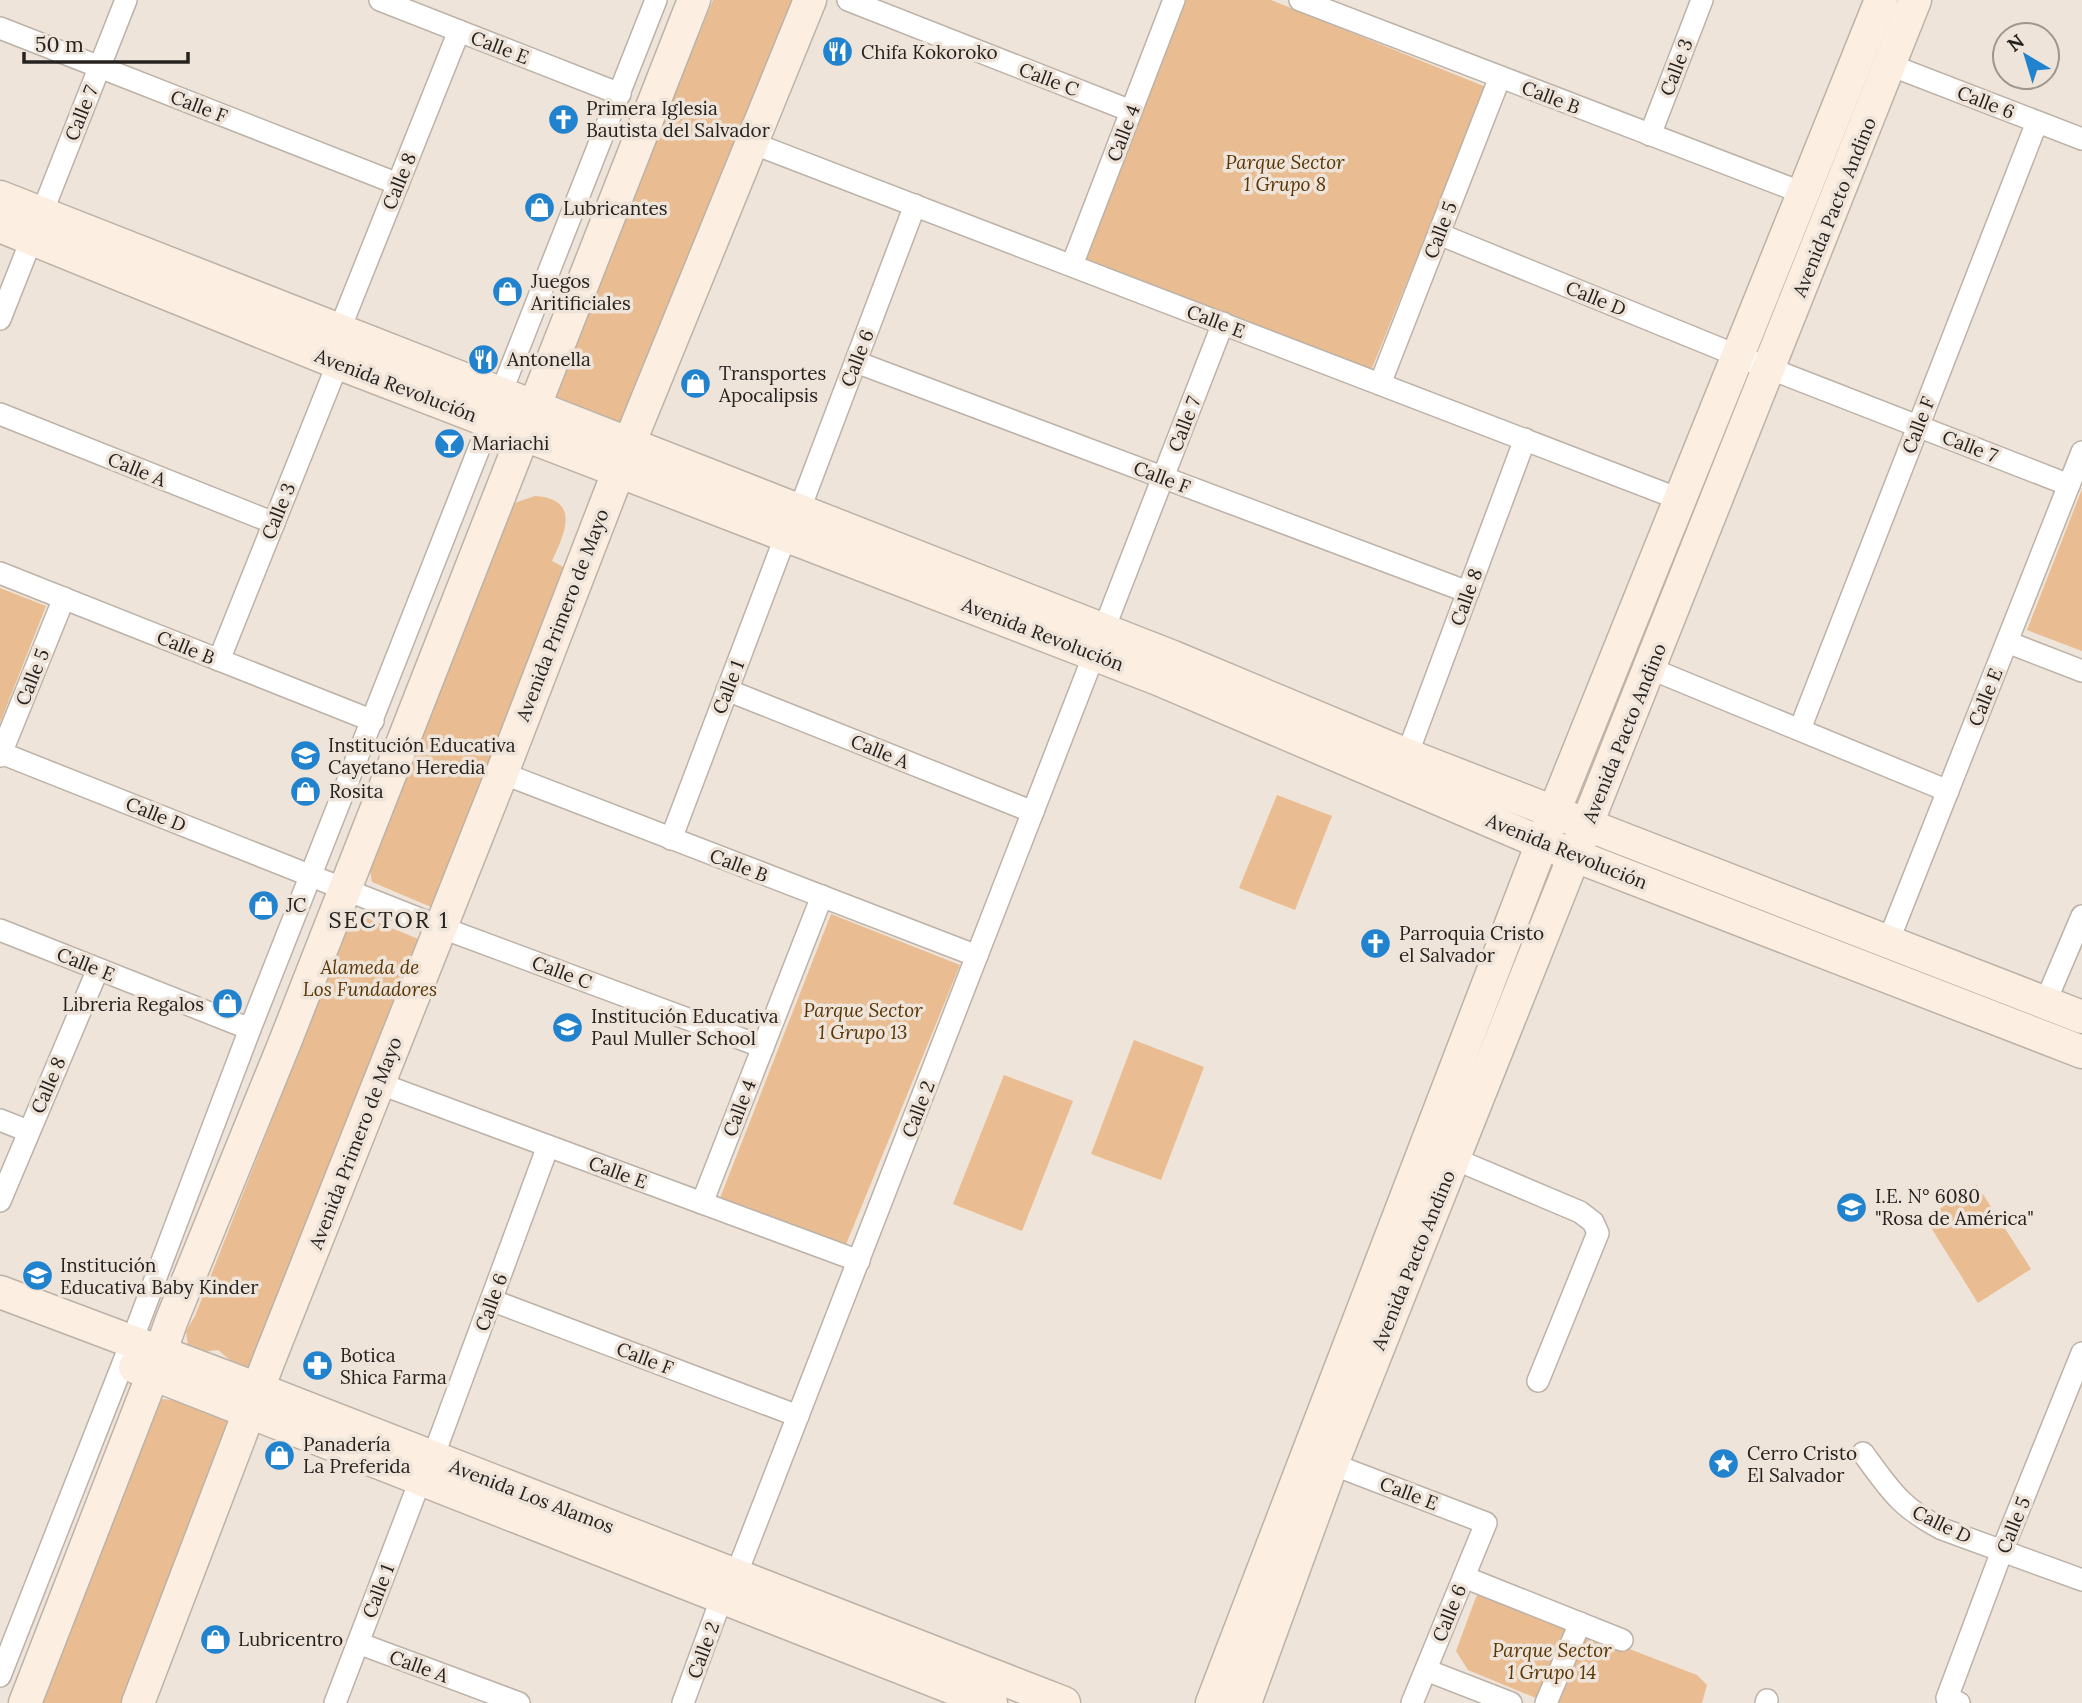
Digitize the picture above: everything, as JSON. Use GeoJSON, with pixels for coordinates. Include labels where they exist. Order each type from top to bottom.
{"type":"FeatureCollection","features":[{"type":"Feature","properties":{"kind":"street","name":"Calle 7"},"geometry":{"type":"LineString","coordinates":[[36,226],[126,0]]}},
{"type":"Feature","properties":{"kind":"street","name":"Calle E"},"geometry":{"type":"LineString","coordinates":[[380,0],[620,94]]}},
{"type":"Feature","properties":{"kind":"street"},"geometry":{"type":"LineString","coordinates":[[1,1672],[250,1029],[656,0]]}},
{"type":"Feature","properties":{"kind":"street"},"geometry":{"type":"LineString","coordinates":[[25,1703],[171,1322],[530,421],[694,0]]}},
{"type":"Feature","properties":{"kind":"street","name":"Avenida Primero de Mayo"},"geometry":{"type":"LineString","coordinates":[[138,1703],[623,458],[810,0]]}},
{"type":"Feature","properties":{"kind":"street","name":"Calle C"},"geometry":{"type":"LineString","coordinates":[[848,0],[1131,111]]}},
{"type":"Feature","properties":{"kind":"street","name":"Calle 4"},"geometry":{"type":"LineString","coordinates":[[1072,265],[1174,0]]}},
{"type":"Feature","properties":{"kind":"street","name":"Calle B"},"geometry":{"type":"LineString","coordinates":[[1300,0],[1345,8],[1500,77],[1803,193]]}},
{"type":"Feature","properties":{"kind":"street","name":"Calle 3"},"geometry":{"type":"LineString","coordinates":[[1650,135],[1702,0]]}},
{"type":"Feature","properties":{"kind":"street","name":"Avenida Pacto Andino"},"geometry":{"type":"LineString","coordinates":[[1212,1703],[1440,1153],[1575,855],[1649,668],[1754,362],[1803,193],[1881,0]]}},
{"type":"Feature","properties":{"kind":"street","name":"Avenida Pacto Andino"},"geometry":{"type":"LineString","coordinates":[[1245,1703],[1332,1464],[1440,1153],[1542,842],[1679,499],[1754,362],[1890,65],[1915,0]]}},
{"type":"Feature","properties":{"kind":"street","name":"Calle F"},"geometry":{"type":"LineString","coordinates":[[0,28],[398,184]]}},
{"type":"Feature","properties":{"kind":"street","name":"Calle 8"},"geometry":{"type":"LineString","coordinates":[[339,331],[459,31]]}},
{"type":"Feature","properties":{"kind":"street","name":"Calle 6"},"geometry":{"type":"LineString","coordinates":[[1890,65],[2082,139]]}},
{"type":"Feature","properties":{"kind":"street","name":"Calle 5"},"geometry":{"type":"LineString","coordinates":[[1380,384],[1500,77]]}},
{"type":"Feature","properties":{"kind":"street","name":"Calle F"},"geometry":{"type":"LineString","coordinates":[[1800,729],[2037,122]]}},
{"type":"Feature","properties":{"kind":"street","name":"Calle E"},"geometry":{"type":"LineString","coordinates":[[752,142],[1679,499]]}},
{"type":"Feature","properties":{"kind":"street","name":"Avenida Revolución"},"geometry":{"type":"LineString","coordinates":[[0,197],[36,226],[338,363],[496,408],[1099,642],[1587,824],[2082,1017]]}},
{"type":"Feature","properties":{"kind":"street","name":"Calle 6"},"geometry":{"type":"LineString","coordinates":[[793,523],[915,205]]}},
{"type":"Feature","properties":{"kind":"street","name":"Avenida Revolución"},"geometry":{"type":"LineString","coordinates":[[0,226],[36,226],[339,331],[496,408]]}},
{"type":"Feature","properties":{"kind":"street"},"geometry":{"type":"LineString","coordinates":[[0,319],[36,226]]}},
{"type":"Feature","properties":{"kind":"street","name":"Calle D"},"geometry":{"type":"LineString","coordinates":[[1439,234],[1754,362]]}},
{"type":"Feature","properties":{"kind":"street","name":"Calle 7"},"geometry":{"type":"LineString","coordinates":[[1099,642],[1223,323]]}},
{"type":"Feature","properties":{"kind":"street","name":"Calle F"},"geometry":{"type":"LineString","coordinates":[[856,362],[1468,592]]}},
{"type":"Feature","properties":{"kind":"street","name":"Calle 7"},"geometry":{"type":"LineString","coordinates":[[1754,362],[2069,485]]}},
{"type":"Feature","properties":{"kind":"street","name":"Calle 3"},"geometry":{"type":"LineString","coordinates":[[219,660],[338,363]]}},
{"type":"Feature","properties":{"kind":"street","name":"Calle A"},"geometry":{"type":"LineString","coordinates":[[0,414],[274,523]]}},
{"type":"Feature","properties":{"kind":"street","name":"Calle 8"},"geometry":{"type":"LineString","coordinates":[[1407,755],[1525,439]]}},
{"type":"Feature","properties":{"kind":"street","name":"Calle E"},"geometry":{"type":"LineString","coordinates":[[1888,942],[2082,452]]}},
{"type":"Feature","properties":{"kind":"street","name":"Calle 1"},"geometry":{"type":"LineString","coordinates":[[671,839],[793,523]]}},
{"type":"Feature","properties":{"kind":"street","name":"Calle B"},"geometry":{"type":"LineString","coordinates":[[0,573],[373,721]]}},
{"type":"Feature","properties":{"kind":"street","name":"Calle 5"},"geometry":{"type":"LineString","coordinates":[[1,754],[64,598]]}},
{"type":"Feature","properties":{"kind":"street","name":"Avenida Revolución"},"geometry":{"type":"LineString","coordinates":[[1099,642],[1158,679],[1542,842],[2082,1052]]}},
{"type":"Feature","properties":{"kind":"street","name":"Calle 2"},"geometry":{"type":"LineString","coordinates":[[683,1703],[859,1261],[1099,642]]}},
{"type":"Feature","properties":{"kind":"street"},"geometry":{"type":"LineString","coordinates":[[2007,642],[2082,671]]}},
{"type":"Feature","properties":{"kind":"street"},"geometry":{"type":"LineString","coordinates":[[1649,668],[1948,791]]}},
{"type":"Feature","properties":{"kind":"street","name":"Calle A"},"geometry":{"type":"LineString","coordinates":[[727,690],[1033,811]]}},
{"type":"Feature","properties":{"kind":"street","name":"Calle D"},"geometry":{"type":"LineString","coordinates":[[1,754],[344,889]]}},
{"type":"Feature","properties":{"kind":"street","name":"Calle B"},"geometry":{"type":"LineString","coordinates":[[502,774],[977,956]]}},
{"type":"Feature","properties":{"kind":"street","name":"Calle C"},"geometry":{"type":"LineString","coordinates":[[344,889],[763,1047]]}},
{"type":"Feature","properties":{"kind":"street","name":"Calle 4"},"geometry":{"type":"LineString","coordinates":[[702,1203],[822,896]]}},
{"type":"Feature","properties":{"kind":"street"},"geometry":{"type":"LineString","coordinates":[[2045,1003],[2082,916]]}},
{"type":"Feature","properties":{"kind":"street","name":"Calle E"},"geometry":{"type":"LineString","coordinates":[[0,930],[250,1029]]}},
{"type":"Feature","properties":{"kind":"street","name":"Calle 8"},"geometry":{"type":"LineString","coordinates":[[0,1201],[99,969]]}},
{"type":"Feature","properties":{"kind":"street","name":"Calle E"},"geometry":{"type":"LineString","coordinates":[[378,1083],[859,1261]]}},
{"type":"Feature","properties":{"kind":"street"},"geometry":{"type":"LineString","coordinates":[[0,1120],[28,1131]]}},
{"type":"Feature","properties":{"kind":"street","name":"Calle 6"},"geometry":{"type":"LineString","coordinates":[[427,1468],[548,1146]]}},
{"type":"Feature","properties":{"kind":"street"},"geometry":{"type":"LineString","coordinates":[[1440,1153],[1580,1212],[1593,1222],[1598,1233],[1538,1381]]}},
{"type":"Feature","properties":{"kind":"street","name":"Avenida Los Alamos"},"geometry":{"type":"LineString","coordinates":[[0,1292],[127,1352],[729,1586],[1064,1703]]}},
{"type":"Feature","properties":{"kind":"street","name":"Calle F"},"geometry":{"type":"LineString","coordinates":[[491,1300],[798,1416]]}},
{"type":"Feature","properties":{"kind":"street","name":"Avenida Los Alamos"},"geometry":{"type":"LineString","coordinates":[[0,1314],[127,1352]]}},
{"type":"Feature","properties":{"kind":"street","name":"Calle 5"},"geometry":{"type":"LineString","coordinates":[[1953,1701],[2003,1551],[2074,1398],[2082,1353]]}},
{"type":"Feature","properties":{"kind":"street","name":"Calle D"},"geometry":{"type":"LineString","coordinates":[[1863,1453],[1897,1499],[1920,1517],[1942,1529],[2082,1580]]}},
{"type":"Feature","properties":{"kind":"street","name":"Calle E"},"geometry":{"type":"LineString","coordinates":[[1332,1464],[1486,1523]]}},
{"type":"Feature","properties":{"kind":"street","name":"Calle 1"},"geometry":{"type":"LineString","coordinates":[[335,1703],[427,1468]]}},
{"type":"Feature","properties":{"kind":"street","name":"Calle 6"},"geometry":{"type":"LineString","coordinates":[[1412,1703],[1486,1523]]}},
{"type":"Feature","properties":{"kind":"street"},"geometry":{"type":"LineString","coordinates":[[1464,1577],[1622,1640]]}},
{"type":"Feature","properties":{"kind":"street","name":"Avenida Los Alamos"},"geometry":{"type":"LineString","coordinates":[[729,1586],[991,1703]]}},
{"type":"Feature","properties":{"kind":"street"},"geometry":{"type":"LineString","coordinates":[[1546,1703],[1580,1623]]}},
{"type":"Feature","properties":{"kind":"street","name":"Calle A"},"geometry":{"type":"LineString","coordinates":[[358,1643],[519,1703]]}},
{"type":"Feature","properties":{"kind":"street"},"geometry":{"type":"LineString","coordinates":[[1426,1670],[1511,1703]]}},
{"type":"Feature","properties":{"kind":"green space"},"geometry":{"type":"Polygon","coordinates":[[[713,0],[796,0],[620,428],[562,405],[556,395],[713,0]]]}},
{"type":"Feature","properties":{"kind":"green space","name":"Parque Sector 1 Grupo 8"},"geometry":{"type":"Polygon","coordinates":[[[1186,0],[1271,0],[1486,87],[1370,373],[1085,259],[1186,0]]]}},
{"type":"Feature","properties":{"kind":"green space"},"geometry":{"type":"Polygon","coordinates":[[[2082,489],[2082,651],[2027,630],[2082,489]]]}},
{"type":"Feature","properties":{"kind":"green space","name":"Alameda de Los Fundadores"},"geometry":{"type":"Polygon","coordinates":[[[535,496],[550,499],[564,511],[564,530],[552,561],[569,570],[438,905],[431,907],[372,882],[370,871],[514,503],[535,496]]]}},
{"type":"Feature","properties":{"kind":"green space"},"geometry":{"type":"Polygon","coordinates":[[[0,588],[46,606],[0,723],[0,588]]]}},
{"type":"Feature","properties":{"kind":"green space"},"geometry":{"type":"Polygon","coordinates":[[[1277,795],[1332,816],[1295,910],[1239,888],[1277,795]]]}},
{"type":"Feature","properties":{"kind":"green space","name":"Parque Sector 1 Grupo 13"},"geometry":{"type":"Polygon","coordinates":[[[831,914],[960,965],[845,1247],[720,1198],[831,914]]]}},
{"type":"Feature","properties":{"kind":"green space","name":"Alameda de Los Fundadores"},"geometry":{"type":"Polygon","coordinates":[[[355,916],[362,916],[421,940],[251,1367],[242,1370],[218,1350],[202,1352],[188,1346],[186,1331],[195,1316],[350,921],[355,916]]]}},
{"type":"Feature","properties":{"kind":"green space"},"geometry":{"type":"Polygon","coordinates":[[[1134,1040],[1204,1067],[1161,1180],[1091,1154],[1134,1040]]]}},
{"type":"Feature","properties":{"kind":"green space"},"geometry":{"type":"Polygon","coordinates":[[[1004,1075],[1073,1101],[1022,1231],[953,1204],[1004,1075]]]}},
{"type":"Feature","properties":{"kind":"green space"},"geometry":{"type":"Polygon","coordinates":[[[1977,1185],[2031,1269],[1978,1303],[1925,1218],[1977,1185]]]}},
{"type":"Feature","properties":{"kind":"green space"},"geometry":{"type":"Polygon","coordinates":[[[163,1399],[198,1406],[228,1423],[129,1703],[42,1703],[157,1402],[163,1399]]]}},
{"type":"Feature","properties":{"kind":"green space","name":"Parque Sector 1 Grupo 14"},"geometry":{"type":"Polygon","coordinates":[[[1481,1592],[1697,1675],[1707,1685],[1702,1703],[1548,1703],[1468,1670],[1456,1651],[1476,1597],[1481,1592]]]}},
{"type":"Feature","properties":{"kind":"place","name":"Chifa Kokoroko"},"geometry":{"type":"Point","coordinates":[838,52]}},
{"type":"Feature","properties":{"kind":"place","name":"Primera Iglesia Bautista del Salvador"},"geometry":{"type":"Point","coordinates":[563,119]}},
{"type":"Feature","properties":{"kind":"place","name":"Lubricantes"},"geometry":{"type":"Point","coordinates":[540,208]}},
{"type":"Feature","properties":{"kind":"place","name":"Juegos Aritificiales"},"geometry":{"type":"Point","coordinates":[508,292]}},
{"type":"Feature","properties":{"kind":"place","name":"Antonella"},"geometry":{"type":"Point","coordinates":[484,359]}},
{"type":"Feature","properties":{"kind":"place","name":"Transportes Apocalipsis"},"geometry":{"type":"Point","coordinates":[696,384]}},
{"type":"Feature","properties":{"kind":"place","name":"Mariachi"},"geometry":{"type":"Point","coordinates":[449,443]}},
{"type":"Feature","properties":{"kind":"place","name":"Institución Educativa Cayetano Heredia"},"geometry":{"type":"Point","coordinates":[305,756]}},
{"type":"Feature","properties":{"kind":"place","name":"Rosita"},"geometry":{"type":"Point","coordinates":[306,791]}},
{"type":"Feature","properties":{"kind":"place","name":"JC"},"geometry":{"type":"Point","coordinates":[263,905]}},
{"type":"Feature","properties":{"kind":"place","name":"Parroquia Cristo el Salvador"},"geometry":{"type":"Point","coordinates":[1376,944]}},
{"type":"Feature","properties":{"kind":"place","name":"Libreria Regalos"},"geometry":{"type":"Point","coordinates":[227,1004]}},
{"type":"Feature","properties":{"kind":"place","name":"Institución Educativa Paul Muller School"},"geometry":{"type":"Point","coordinates":[568,1027]}},
{"type":"Feature","properties":{"kind":"place","name":"I.E. N° 6080 \"Rosa de América\""},"geometry":{"type":"Point","coordinates":[1852,1207]}},
{"type":"Feature","properties":{"kind":"place","name":"Institución Educativa Baby Kinder"},"geometry":{"type":"Point","coordinates":[37,1276]}},
{"type":"Feature","properties":{"kind":"place","name":"Botica Shica Farma"},"geometry":{"type":"Point","coordinates":[317,1366]}},
{"type":"Feature","properties":{"kind":"place","name":"Panadería La Preferida"},"geometry":{"type":"Point","coordinates":[280,1455]}},
{"type":"Feature","properties":{"kind":"place","name":"Cerro Cristo El Salvador"},"geometry":{"type":"Point","coordinates":[1724,1464]}},
{"type":"Feature","properties":{"kind":"place","name":"Lubricentro"},"geometry":{"type":"Point","coordinates":[215,1639]}},
{"type":"Feature","properties":{"kind":"district","name":"SECTOR 1"},"geometry":{"type":"Point","coordinates":[389,919]}}]}
